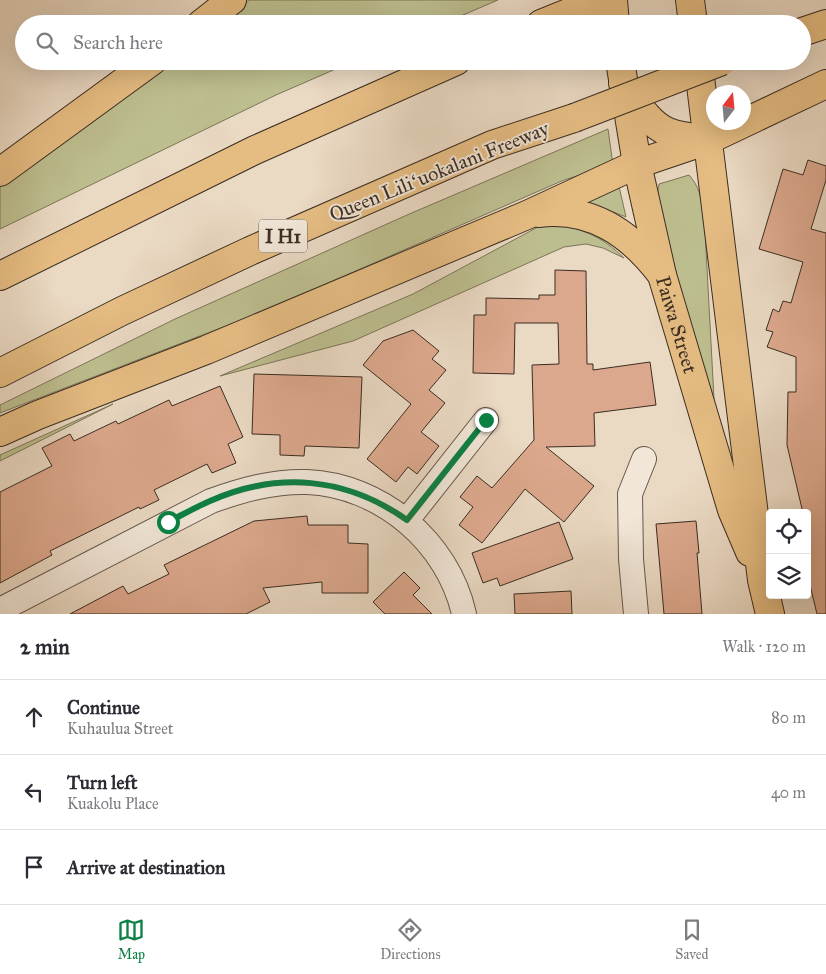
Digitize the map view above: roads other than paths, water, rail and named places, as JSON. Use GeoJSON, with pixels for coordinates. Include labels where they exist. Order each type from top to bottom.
{"type":"FeatureCollection","features":[{"type":"Feature","properties":{"kind":"main road"},"geometry":{"type":"LineString","coordinates":[[213,15],[232,0]]}},
{"type":"Feature","properties":{"kind":"main road"},"geometry":{"type":"LineString","coordinates":[[563,15],[600,0]]}},
{"type":"Feature","properties":{"kind":"main road"},"geometry":{"type":"LineString","coordinates":[[612,0],[614,15]]}},
{"type":"Feature","properties":{"kind":"main road"},"geometry":{"type":"LineString","coordinates":[[690,0],[692,15]]}},
{"type":"Feature","properties":{"kind":"main road"},"geometry":{"type":"LineString","coordinates":[[811,29],[826,24]]}},
{"type":"Feature","properties":{"kind":"main road"},"geometry":{"type":"LineString","coordinates":[[0,172],[140,70]]}},
{"type":"Feature","properties":{"kind":"main road"},"geometry":{"type":"LineString","coordinates":[[0,276],[255,150],[436,70]]}},
{"type":"Feature","properties":{"kind":"main road","name":"Paiwa Street"},"geometry":{"type":"LineString","coordinates":[[699,70],[762,580],[770,614]]}},
{"type":"Feature","properties":{"kind":"main road","name":"Queen Liliʻuokalani Freeway"},"geometry":{"type":"LineString","coordinates":[[0,373],[122,311],[258,247],[492,146],[574,118],[699,70]]}},
{"type":"Feature","properties":{"kind":"main road"},"geometry":{"type":"LineString","coordinates":[[621,72],[650,119],[666,131],[708,140]]}},
{"type":"Feature","properties":{"kind":"main road","name":"Paiwa Street"},"geometry":{"type":"LineString","coordinates":[[621,72],[637,164],[662,275],[732,510],[762,580]]}},
{"type":"Feature","properties":{"kind":"main road"},"geometry":{"type":"LineString","coordinates":[[0,432],[38,415],[206,350],[526,215],[637,164],[708,140],[826,84]]}},
{"type":"Feature","properties":{"kind":"main road"},"geometry":{"type":"LineString","coordinates":[[526,215],[555,211],[574,214],[603,223],[633,242],[647,255],[662,275]]}},
{"type":"Feature","properties":{"kind":"street"},"geometry":{"type":"LineString","coordinates":[[407,520],[486,420]]}},
{"type":"Feature","properties":{"kind":"street"},"geometry":{"type":"LineString","coordinates":[[636,614],[631,559],[630,494],[644,459]]}},
{"type":"Feature","properties":{"kind":"street"},"geometry":{"type":"LineString","coordinates":[[0,610],[211,501],[242,490],[272,484],[307,482],[338,486],[364,495],[407,520],[442,562],[456,589],[464,614]]}}]}
